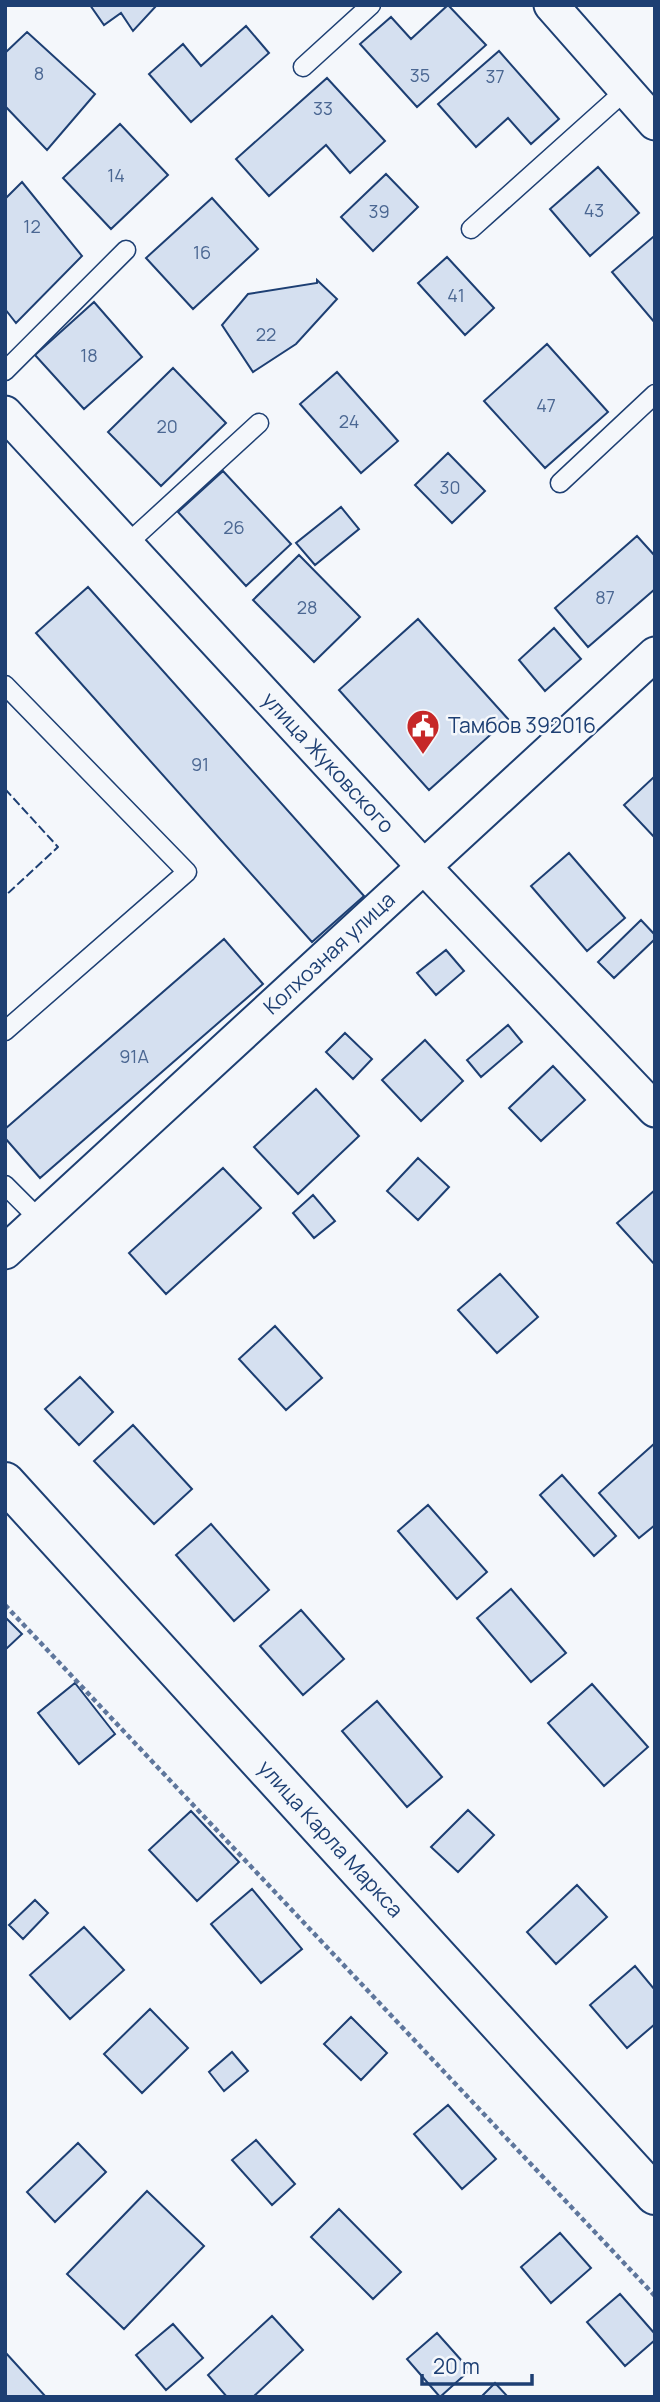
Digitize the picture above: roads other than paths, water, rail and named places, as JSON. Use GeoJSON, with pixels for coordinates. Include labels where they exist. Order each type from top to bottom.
{"type":"FeatureCollection","features":[{"type":"Feature","properties":{"kind":"main road","name":"улица Карла Маркса"},"geometry":{"type":"LineString","coordinates":[[5,1482],[655,2195]]}},
{"type":"Feature","properties":{"kind":"street"},"geometry":{"type":"LineString","coordinates":[[551,5],[655,123]]}},
{"type":"Feature","properties":{"kind":"street","name":"улица Жуковского"},"geometry":{"type":"LineString","coordinates":[[5,413],[424,867],[655,1110]]}},
{"type":"Feature","properties":{"kind":"street","name":"Колхозная улица"},"geometry":{"type":"LineString","coordinates":[[5,1252],[655,654]]}},
{"type":"Feature","properties":{"kind":"lane"},"geometry":{"type":"LineString","coordinates":[[303,67],[371,5]]}},
{"type":"Feature","properties":{"kind":"lane"},"geometry":{"type":"LineString","coordinates":[[471,229],[625,90]]}},
{"type":"Feature","properties":{"kind":"lane"},"geometry":{"type":"LineString","coordinates":[[5,371],[127,250]]}},
{"type":"Feature","properties":{"kind":"lane"},"geometry":{"type":"LineString","coordinates":[[560,483],[655,394]]}},
{"type":"Feature","properties":{"kind":"lane"},"geometry":{"type":"LineString","coordinates":[[127,544],[260,423]]}},
{"type":"Feature","properties":{"kind":"lane"},"geometry":{"type":"LineString","coordinates":[[5,685],[187,872],[5,1031]]}},
{"type":"Feature","properties":{"kind":"lane"},"geometry":{"type":"LineString","coordinates":[[5,1185],[40,1220]]}},
{"type":"Feature","properties":{"kind":"place","name":"Тамбов 392016"},"geometry":{"type":"Point","coordinates":[423,756]}}]}
